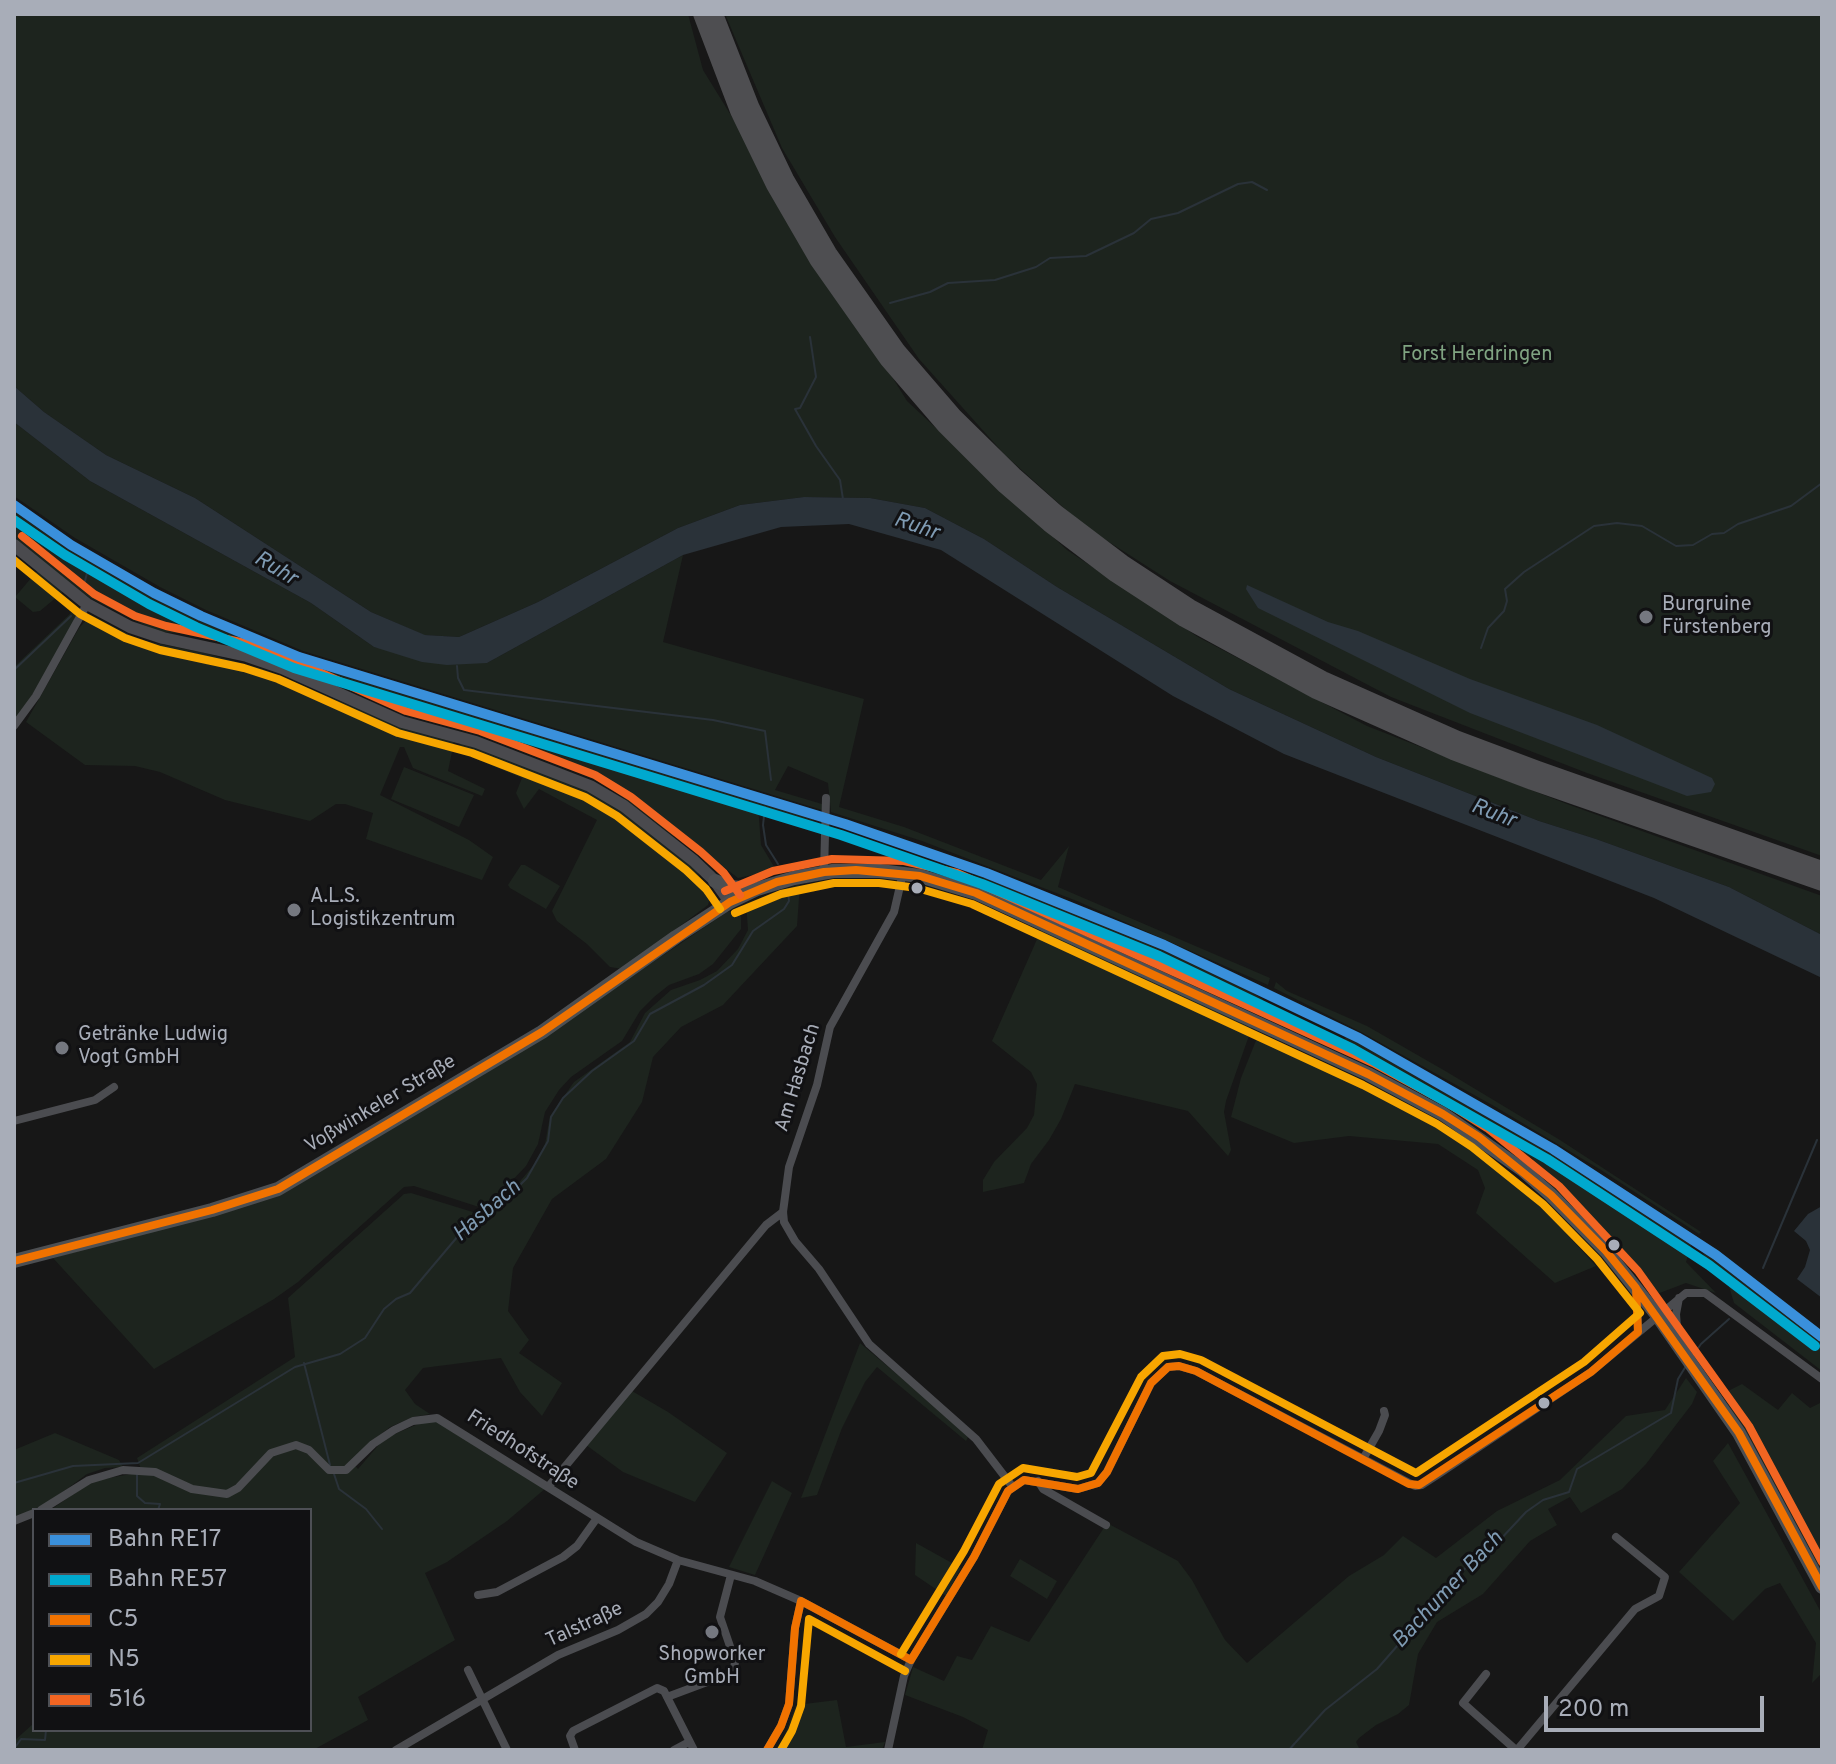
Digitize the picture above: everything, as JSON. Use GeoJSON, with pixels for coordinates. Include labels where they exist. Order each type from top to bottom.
{"type":"FeatureCollection","features":[{"type":"Feature","properties":{"kind":"highway"},"geometry":{"type":"LineString","coordinates":[[701,14],[738,111],[774,185],[818,261],[887,359],[944,425],[1005,486],[1060,532],[1115,574],[1184,619],[1236,650],[1363,713],[1532,782],[1822,883]]}},
{"type":"Feature","properties":{"kind":"highway"},"geometry":{"type":"LineString","coordinates":[[715,14],[751,106],[786,179],[829,253],[898,351],[954,416],[1057,513],[1123,563],[1190,607],[1334,685],[1458,739],[1822,869]]}},
{"type":"Feature","properties":{"kind":"main road"},"geometry":{"type":"LineString","coordinates":[[14,545],[87,604],[141,631],[247,656],[282,668],[402,722],[476,742],[603,792],[694,861],[715,881],[730,902]]}},
{"type":"Feature","properties":{"kind":"main road","name":"Voßwinkeler Straße"},"geometry":{"type":"LineString","coordinates":[[14,1261],[212,1210],[278,1189],[542,1032],[730,902],[757,889],[824,872],[856,870],[903,873],[953,884],[976,893],[1368,1074],[1479,1137],[1551,1195],[1606,1251],[1657,1315],[1739,1433],[1822,1587]]}},
{"type":"Feature","properties":{"kind":"main road"},"geometry":{"type":"LineString","coordinates":[[715,881],[730,887],[757,889]]}},
{"type":"Feature","properties":{"kind":"street"},"geometry":{"type":"LineString","coordinates":[[14,726],[36,696],[87,604]]}},
{"type":"Feature","properties":{"kind":"street"},"geometry":{"type":"LineString","coordinates":[[824,872],[826,798]]}},
{"type":"Feature","properties":{"kind":"street","name":"Am Hasbach"},"geometry":{"type":"LineString","coordinates":[[783,1212],[789,1167],[817,1085],[830,1027],[894,912],[903,873]]}},
{"type":"Feature","properties":{"kind":"street"},"geometry":{"type":"LineString","coordinates":[[14,1121],[95,1100],[114,1087]]}},
{"type":"Feature","properties":{"kind":"street"},"geometry":{"type":"LineString","coordinates":[[548,1487],[766,1225],[783,1212],[787,1230],[819,1269],[869,1344],[976,1439],[1012,1486]]}},
{"type":"Feature","properties":{"kind":"street"},"geometry":{"type":"LineString","coordinates":[[1636,1288],[1638,1332]]}},
{"type":"Feature","properties":{"kind":"street"},"geometry":{"type":"LineString","coordinates":[[888,1750],[904,1676],[911,1660],[974,1557],[1012,1486],[1024,1480],[1078,1489],[1098,1483],[1151,1383],[1163,1369],[1173,1366],[1196,1371],[1409,1484],[1422,1485],[1591,1372],[1686,1293],[1700,1291],[1723,1305],[1822,1379]]}},
{"type":"Feature","properties":{"kind":"street"},"geometry":{"type":"LineString","coordinates":[[1678,1345],[1675,1326],[1679,1297]]}},
{"type":"Feature","properties":{"kind":"street"},"geometry":{"type":"LineString","coordinates":[[1363,1459],[1379,1431],[1384,1411]]}},
{"type":"Feature","properties":{"kind":"street","name":"Friedhofstraße"},"geometry":{"type":"LineString","coordinates":[[44,1508],[89,1480],[131,1470],[160,1474],[204,1492],[222,1494],[234,1491],[266,1457],[292,1445],[305,1447],[329,1470],[346,1470],[386,1434],[413,1421],[432,1418],[443,1420],[636,1542],[678,1560],[778,1590],[911,1660]]}},
{"type":"Feature","properties":{"kind":"street"},"geometry":{"type":"LineString","coordinates":[[1038,1481],[1043,1489],[1106,1525]]}},
{"type":"Feature","properties":{"kind":"street"},"geometry":{"type":"LineString","coordinates":[[478,1595],[497,1592],[563,1557],[582,1540],[597,1518]]}},
{"type":"Feature","properties":{"kind":"street"},"geometry":{"type":"LineString","coordinates":[[1486,1674],[1463,1703],[1516,1750],[1635,1609],[1659,1596],[1665,1577],[1616,1537]]}},
{"type":"Feature","properties":{"kind":"street","name":"Talstraße"},"geometry":{"type":"LineString","coordinates":[[396,1750],[558,1655],[618,1630],[646,1614],[669,1584],[678,1560]]}},
{"type":"Feature","properties":{"kind":"street"},"geometry":{"type":"LineString","coordinates":[[667,1697],[734,1670],[735,1661],[720,1617],[731,1575]]}},
{"type":"Feature","properties":{"kind":"street"},"geometry":{"type":"LineString","coordinates":[[767,1750],[789,1704],[795,1628],[801,1601]]}},
{"type":"Feature","properties":{"kind":"street"},"geometry":{"type":"LineString","coordinates":[[468,1670],[507,1750]]}},
{"type":"Feature","properties":{"kind":"street"},"geometry":{"type":"LineString","coordinates":[[575,1750],[570,1736],[573,1731],[654,1688],[662,1689],[691,1746],[674,1750]]}},
{"type":"Feature","properties":{"kind":"green space"},"geometry":{"type":"Polygon","coordinates":[[[14,14],[688,14],[703,70],[907,401],[1067,550],[1198,637],[1367,726],[1567,804],[1822,896],[1822,935],[1729,887],[1539,821],[1376,757],[1229,689],[1057,587],[984,539],[925,508],[870,498],[804,497],[740,505],[678,528],[538,602],[459,637],[424,635],[371,612],[195,498],[106,455],[44,412],[14,386],[14,14]]]}},
{"type":"Feature","properties":{"kind":"green space","name":"Forst Herdringen"},"geometry":{"type":"Polygon","coordinates":[[[725,14],[1822,14],[1822,856],[1587,773],[1391,697],[1170,581],[1084,526],[1005,455],[919,359],[835,237],[782,148],[725,14]]]}},
{"type":"Feature","properties":{"kind":"green space"},"geometry":{"type":"Polygon","coordinates":[[[14,422],[90,481],[311,603],[374,647],[487,663],[683,555],[663,642],[864,699],[839,807],[904,827],[1041,880],[1069,846],[1058,887],[1270,978],[1268,985],[1077,901],[922,841],[831,812],[828,783],[788,766],[775,790],[822,804],[822,810],[303,651],[206,610],[75,538],[14,496],[14,422]]]}},
{"type":"Feature","properties":{"kind":"green space"},"geometry":{"type":"Polygon","coordinates":[[[14,509],[69,548],[199,620],[299,660],[813,818],[813,821],[758,805],[761,845],[776,870],[738,878],[684,836],[673,836],[608,786],[545,757],[472,731],[424,720],[239,646],[193,634],[158,632],[90,598],[14,541],[14,509]]]}},
{"type":"Feature","properties":{"kind":"green space"},"geometry":{"type":"Polygon","coordinates":[[[38,570],[64,591],[40,611],[33,612],[15,597],[38,570]]]}},
{"type":"Feature","properties":{"kind":"green space"},"geometry":{"type":"Polygon","coordinates":[[[72,612],[76,614],[73,624],[46,675],[14,722],[14,667],[72,612]]]}},
{"type":"Feature","properties":{"kind":"green space"},"geometry":{"type":"Polygon","coordinates":[[[91,615],[140,640],[263,669],[409,730],[454,742],[448,771],[485,789],[482,796],[413,768],[404,747],[400,747],[380,795],[469,840],[493,857],[482,880],[366,839],[373,813],[345,804],[336,804],[310,821],[225,800],[160,772],[135,766],[85,765],[26,722],[79,628],[91,615]]]}},
{"type":"Feature","properties":{"kind":"green space"},"geometry":{"type":"Polygon","coordinates":[[[461,743],[549,773],[614,803],[696,870],[711,895],[708,905],[623,969],[610,967],[557,921],[552,911],[597,820],[539,789],[524,809],[516,793],[522,778],[457,751],[461,743]]]}},
{"type":"Feature","properties":{"kind":"green space"},"geometry":{"type":"Polygon","coordinates":[[[404,767],[474,795],[459,827],[391,799],[404,767]]]}},
{"type":"Feature","properties":{"kind":"green space"},"geometry":{"type":"Polygon","coordinates":[[[521,865],[560,886],[546,909],[508,885],[521,865]]]}},
{"type":"Feature","properties":{"kind":"green space"},"geometry":{"type":"Polygon","coordinates":[[[975,875],[1162,947],[1252,988],[1253,993],[1263,999],[1258,1013],[1087,925],[975,875]]]}},
{"type":"Feature","properties":{"kind":"green space"},"geometry":{"type":"Polygon","coordinates":[[[800,884],[797,926],[723,1005],[681,1027],[653,1057],[642,1102],[606,1159],[552,1199],[513,1268],[508,1311],[529,1340],[519,1353],[562,1383],[542,1416],[520,1392],[501,1358],[423,1368],[405,1390],[415,1404],[430,1414],[413,1417],[390,1427],[366,1446],[353,1463],[358,1469],[382,1441],[397,1433],[423,1422],[441,1422],[546,1488],[507,1521],[447,1562],[425,1573],[455,1640],[358,1697],[368,1720],[313,1750],[14,1750],[14,1741],[32,1725],[32,1732],[312,1732],[312,1508],[53,1508],[92,1481],[142,1472],[137,1458],[295,1357],[288,1298],[404,1194],[411,1193],[476,1213],[489,1209],[510,1193],[533,1166],[545,1144],[550,1116],[574,1082],[630,1042],[645,1013],[671,990],[717,971],[738,949],[748,930],[746,903],[800,884]]]}},
{"type":"Feature","properties":{"kind":"green space"},"geometry":{"type":"Polygon","coordinates":[[[738,910],[741,929],[713,964],[699,974],[669,985],[654,997],[640,1011],[622,1041],[571,1077],[559,1090],[545,1112],[538,1144],[526,1166],[488,1206],[479,1207],[414,1186],[404,1187],[298,1282],[154,1369],[53,1258],[282,1194],[548,1033],[727,912],[738,910]]]}},
{"type":"Feature","properties":{"kind":"green space"},"geometry":{"type":"Polygon","coordinates":[[[1042,928],[1252,1027],[1226,1101],[1224,1112],[1231,1150],[1228,1156],[1188,1111],[1075,1084],[1061,1119],[1031,1164],[1024,1183],[983,1192],[983,1180],[994,1162],[1027,1128],[1034,1115],[1037,1084],[1031,1072],[992,1041],[1042,928]]]}},
{"type":"Feature","properties":{"kind":"green space"},"geometry":{"type":"Polygon","coordinates":[[[1276,982],[1287,991],[1367,1026],[1447,1072],[1560,1140],[1701,1232],[1699,1234],[1494,1106],[1363,1033],[1274,988],[1276,982]]]}},
{"type":"Feature","properties":{"kind":"green space"},"geometry":{"type":"Polygon","coordinates":[[[1259,1033],[1452,1130],[1513,1175],[1596,1266],[1555,1283],[1476,1213],[1485,1188],[1478,1170],[1438,1144],[1349,1136],[1294,1143],[1231,1117],[1241,1078],[1259,1033]]]}},
{"type":"Feature","properties":{"kind":"green space"},"geometry":{"type":"Polygon","coordinates":[[[1346,1036],[1436,1083],[1552,1151],[1692,1243],[1686,1262],[1716,1293],[1686,1283],[1657,1294],[1531,1165],[1533,1159],[1436,1095],[1357,1055],[1340,1052],[1346,1036]]]}},
{"type":"Feature","properties":{"kind":"green space"},"geometry":{"type":"Polygon","coordinates":[[[1702,1250],[1822,1342],[1822,1371],[1734,1303],[1728,1283],[1707,1264],[1702,1250]]]}},
{"type":"Feature","properties":{"kind":"green space"},"geometry":{"type":"Polygon","coordinates":[[[860,1343],[969,1435],[966,1441],[877,1367],[865,1382],[842,1428],[817,1495],[801,1498],[860,1343]]]}},
{"type":"Feature","properties":{"kind":"green space"},"geometry":{"type":"Polygon","coordinates":[[[1686,1378],[1697,1392],[1692,1404],[1646,1464],[1622,1489],[1581,1513],[1570,1497],[1548,1509],[1557,1525],[1530,1541],[1483,1594],[1437,1622],[1418,1654],[1409,1705],[1359,1738],[1356,1742],[1360,1750],[982,1750],[988,1730],[905,1695],[913,1667],[944,1681],[957,1656],[972,1660],[991,1626],[1029,1642],[1107,1523],[1178,1561],[1225,1640],[1247,1663],[1349,1576],[1384,1555],[1403,1536],[1436,1558],[1497,1511],[1560,1480],[1626,1416],[1665,1410],[1686,1378]]]}},
{"type":"Feature","properties":{"kind":"green space"},"geometry":{"type":"Polygon","coordinates":[[[1742,1384],[1778,1410],[1792,1393],[1810,1408],[1822,1402],[1822,1573],[1722,1394],[1742,1384]]]}},
{"type":"Feature","properties":{"kind":"green space"},"geometry":{"type":"Polygon","coordinates":[[[632,1391],[727,1453],[695,1502],[623,1472],[586,1445],[632,1391]]]}},
{"type":"Feature","properties":{"kind":"green space"},"geometry":{"type":"Polygon","coordinates":[[[55,1433],[119,1460],[123,1467],[105,1468],[87,1474],[48,1503],[14,1518],[14,1450],[55,1433]]]}},
{"type":"Feature","properties":{"kind":"green space"},"geometry":{"type":"Polygon","coordinates":[[[1728,1443],[1822,1614],[1822,1673],[1812,1683],[1816,1643],[1780,1583],[1765,1589],[1733,1621],[1679,1572],[1740,1503],[1713,1461],[1728,1443]]]}},
{"type":"Feature","properties":{"kind":"green space"},"geometry":{"type":"Polygon","coordinates":[[[772,1481],[792,1493],[755,1575],[729,1567],[772,1481]]]}},
{"type":"Feature","properties":{"kind":"green space"},"geometry":{"type":"Polygon","coordinates":[[[916,1543],[961,1568],[946,1596],[915,1575],[916,1543]]]}},
{"type":"Feature","properties":{"kind":"green space"},"geometry":{"type":"Polygon","coordinates":[[[1020,1559],[1057,1581],[1047,1599],[1010,1576],[1020,1559]]]}},
{"type":"Feature","properties":{"kind":"green space"},"geometry":{"type":"Polygon","coordinates":[[[837,1700],[846,1747],[885,1742],[882,1750],[775,1750],[784,1737],[796,1705],[837,1700]]]}},
{"type":"Feature","properties":{"kind":"water","name":"Ruhr"},"geometry":{"type":"Polygon","coordinates":[[[14,386],[44,412],[106,455],[195,498],[371,612],[425,635],[459,637],[538,602],[678,528],[740,505],[804,497],[870,498],[925,508],[984,539],[1057,587],[1229,689],[1376,757],[1539,821],[1729,887],[1822,935],[1822,978],[1654,898],[1284,754],[1173,696],[941,550],[849,524],[781,527],[683,555],[487,663],[447,665],[422,662],[374,647],[311,603],[90,481],[14,422],[14,386]]]}},
{"type":"Feature","properties":{"kind":"water"},"geometry":{"type":"Polygon","coordinates":[[[1247,585],[1328,622],[1358,631],[1470,679],[1597,725],[1712,778],[1715,784],[1711,792],[1687,796],[1470,713],[1258,608],[1246,589],[1247,585]]]}},
{"type":"Feature","properties":{"kind":"water"},"geometry":{"type":"Polygon","coordinates":[[[1822,1206],[1822,1298],[1797,1279],[1810,1250],[1806,1241],[1794,1231],[1808,1214],[1822,1206]]]}},
{"type":"Feature","properties":{"kind":"waterway"},"geometry":{"type":"LineString","coordinates":[[890,303],[930,292],[948,283],[995,280],[1036,267],[1050,258],[1086,256],[1134,233],[1151,219],[1178,213],[1238,184],[1252,182],[1267,190]]}},
{"type":"Feature","properties":{"kind":"waterway"},"geometry":{"type":"LineString","coordinates":[[810,337],[816,377],[800,408],[795,409],[840,480],[843,499]]}},
{"type":"Feature","properties":{"kind":"waterway"},"geometry":{"type":"LineString","coordinates":[[1481,648],[1488,628],[1504,611],[1507,601],[1505,589],[1524,572],[1594,526],[1617,523],[1642,526],[1676,546],[1693,545],[1712,534],[1724,533],[1738,524],[1791,506],[1822,483]]}},
{"type":"Feature","properties":{"kind":"waterway"},"geometry":{"type":"LineString","coordinates":[[84,585],[89,565]]}},
{"type":"Feature","properties":{"kind":"waterway"},"geometry":{"type":"LineString","coordinates":[[14,670],[71,616]]}},
{"type":"Feature","properties":{"kind":"waterway","name":"Hasbach"},"geometry":{"type":"LineString","coordinates":[[457,666],[464,690],[713,720],[765,731],[771,780]]}},
{"type":"Feature","properties":{"kind":"waterway","name":"Hasbach"},"geometry":{"type":"LineString","coordinates":[[765,807],[763,825],[766,845],[778,864]]}},
{"type":"Feature","properties":{"kind":"waterway","name":"Hasbach"},"geometry":{"type":"LineString","coordinates":[[14,1483],[73,1466],[138,1463],[295,1367],[340,1354],[365,1338],[384,1309],[410,1293],[469,1223],[503,1202],[527,1178],[548,1141],[551,1117],[563,1098],[592,1071],[634,1041],[650,1014],[704,985],[732,965],[753,931],[784,909],[789,901],[788,891]]}},
{"type":"Feature","properties":{"kind":"waterway","name":"Bachumer Bach"},"geometry":{"type":"LineString","coordinates":[[1763,1268],[1817,1140]]}},
{"type":"Feature","properties":{"kind":"waterway","name":"Bachumer Bach"},"geometry":{"type":"LineString","coordinates":[[1692,1357],[1701,1344],[1729,1319]]}},
{"type":"Feature","properties":{"kind":"waterway"},"geometry":{"type":"LineString","coordinates":[[304,1363],[330,1465]]}},
{"type":"Feature","properties":{"kind":"waterway","name":"Bachumer Bach"},"geometry":{"type":"LineString","coordinates":[[1296,1742],[1325,1710],[1377,1669],[1476,1556],[1498,1542],[1526,1512],[1543,1500],[1569,1492],[1577,1469],[1671,1413],[1678,1379],[1686,1366]]}},
{"type":"Feature","properties":{"kind":"waterway","name":"Hasbach"},"geometry":{"type":"LineString","coordinates":[[137,1472],[137,1496],[145,1503],[160,1504],[159,1508]]}},
{"type":"Feature","properties":{"kind":"waterway"},"geometry":{"type":"LineString","coordinates":[[334,1474],[339,1489],[366,1509],[382,1529]]}},
{"type":"Feature","properties":{"kind":"waterway","name":"Hasbach"},"geometry":{"type":"LineString","coordinates":[[14,1749],[21,1739],[45,1740],[46,1732]]}},
{"type":"Feature","properties":{"kind":"waterway","name":"Bachumer Bach"},"geometry":{"type":"LineString","coordinates":[[1289,1750],[1295,1743]]}},
{"type":"Feature","properties":{"kind":"rail line","name":"RE17"},"geometry":{"type":"LineString","coordinates":[[14,505],[71,545],[154,593],[299,657],[845,824],[986,873],[1164,945],[1359,1038],[1553,1149],[1716,1255],[1822,1337]]}},
{"type":"Feature","properties":{"kind":"rail line","name":"RE57"},"geometry":{"type":"LineString","coordinates":[[14,520],[65,555],[149,604],[294,668],[841,835],[982,884],[1159,956],[1353,1049],[1547,1159],[1709,1265],[1815,1346]]}},
{"type":"Feature","properties":{"kind":"transit line","name":"516"},"geometry":{"type":"LineString","coordinates":[[22,536],[94,594],[135,616],[250,644],[406,711],[480,731],[595,775],[631,797],[701,852],[724,873],[740,895]]}},
{"type":"Feature","properties":{"kind":"transit line","name":"N5"},"geometry":{"type":"LineString","coordinates":[[14,560],[80,614],[125,638],[160,650],[244,668],[278,679],[398,733],[472,753],[585,797],[617,816],[686,870],[706,889],[720,909]]}},
{"type":"Feature","properties":{"kind":"transit line","name":"516"},"geometry":{"type":"LineString","coordinates":[[725,891],[773,871],[832,859],[904,861],[957,873],[1373,1063],[1449,1104],[1487,1128],[1559,1186],[1638,1271],[1749,1426],[1822,1562]]}},
{"type":"Feature","properties":{"kind":"transit line","name":"C5"},"geometry":{"type":"LineString","coordinates":[[14,1261],[212,1210],[278,1189],[542,1032],[730,902],[777,882],[824,872],[856,870],[920,876],[976,893],[1368,1074],[1443,1114],[1479,1137],[1551,1195],[1606,1251],[1636,1288],[1638,1332],[1591,1372],[1419,1485],[1409,1484],[1196,1371],[1179,1366],[1168,1367],[1151,1383],[1107,1472],[1098,1483],[1078,1489],[1024,1480],[1008,1491],[974,1557],[911,1660]]}},
{"type":"Feature","properties":{"kind":"transit line","name":"N5"},"geometry":{"type":"LineString","coordinates":[[735,913],[781,894],[834,883],[879,883],[917,888],[972,904],[1363,1085],[1437,1124],[1472,1147],[1543,1204],[1597,1259],[1640,1313],[1584,1362],[1416,1473],[1201,1360],[1180,1354],[1163,1356],[1141,1377],[1091,1473],[1077,1477],[1023,1468],[999,1484],[964,1551],[901,1654]]}},
{"type":"Feature","properties":{"kind":"transit line","name":"C5"},"geometry":{"type":"LineString","coordinates":[[1635,1287],[1739,1433],[1822,1587]]}},
{"type":"Feature","properties":{"kind":"transit line","name":"C5"},"geometry":{"type":"LineString","coordinates":[[767,1750],[789,1704],[795,1628],[801,1601],[911,1660]]}},
{"type":"Feature","properties":{"kind":"transit line","name":"N5"},"geometry":{"type":"LineString","coordinates":[[781,1750],[801,1706],[809,1619],[905,1671]]}},
{"type":"Feature","properties":{"kind":"place","name":"Burgruine Fürstenberg"},"geometry":{"type":"Point","coordinates":[1646,617]}},
{"type":"Feature","properties":{"kind":"place","name":"A.L.S. Logistikzentrum"},"geometry":{"type":"Point","coordinates":[294,910]}},
{"type":"Feature","properties":{"kind":"place","name":"Getränke Ludwig Vogt GmbH"},"geometry":{"type":"Point","coordinates":[62,1048]}},
{"type":"Feature","properties":{"kind":"place","name":"Shopworker GmbH"},"geometry":{"type":"Point","coordinates":[712,1632]}}]}
